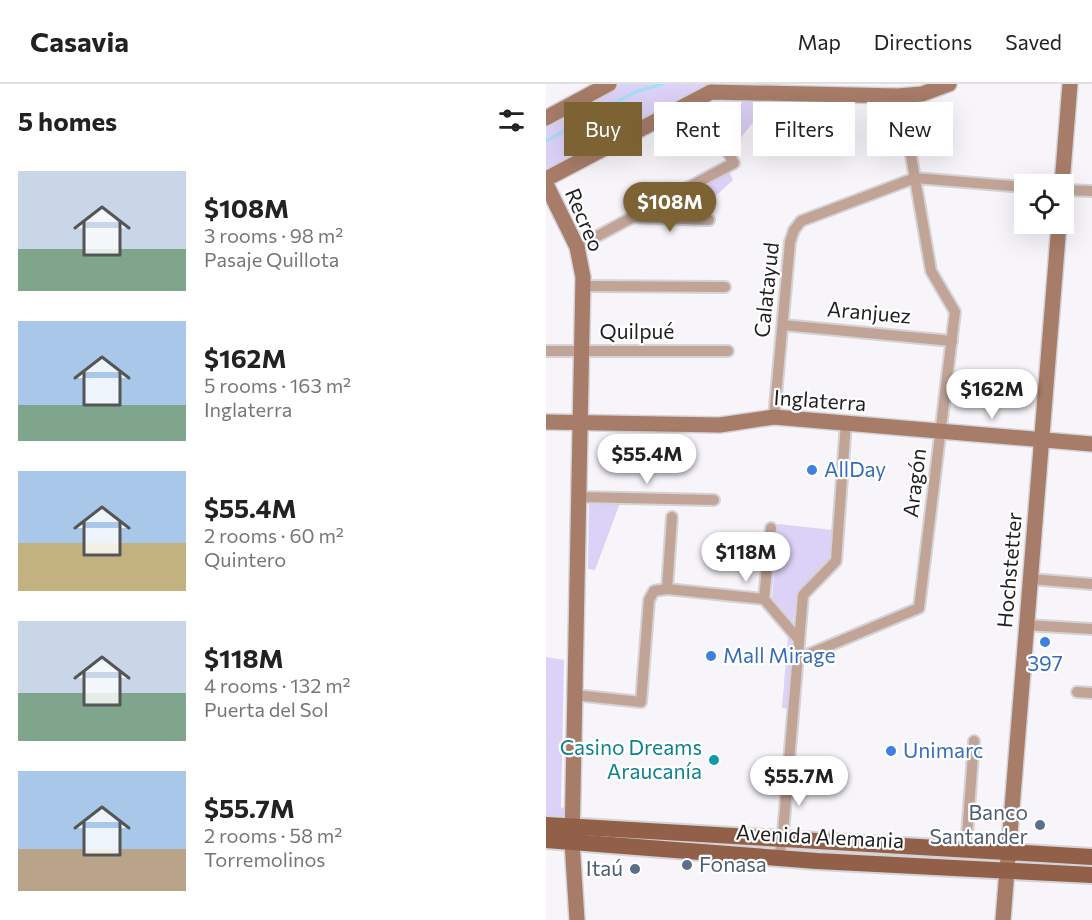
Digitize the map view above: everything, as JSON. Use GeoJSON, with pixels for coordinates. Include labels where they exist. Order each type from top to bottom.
{"type":"FeatureCollection","features":[{"type":"Feature","properties":{"kind":"main road"},"geometry":{"type":"LineString","coordinates":[[546,118],[609,84]]}},
{"type":"Feature","properties":{"kind":"main road"},"geometry":{"type":"LineString","coordinates":[[546,179],[711,92],[898,96],[922,94],[949,84]]}},
{"type":"Feature","properties":{"kind":"main road"},"geometry":{"type":"LineString","coordinates":[[1063,174],[1070,84]]}},
{"type":"Feature","properties":{"kind":"main road","name":"Recreo"},"geometry":{"type":"LineString","coordinates":[[546,184],[577,247],[583,286],[572,834],[577,920]]}},
{"type":"Feature","properties":{"kind":"main road","name":"Hochstetter"},"geometry":{"type":"LineString","coordinates":[[1003,920],[1058,234]]}},
{"type":"Feature","properties":{"kind":"main road","name":"Inglaterra"},"geometry":{"type":"LineString","coordinates":[[546,422],[720,425],[774,417],[1092,444]]}},
{"type":"Feature","properties":{"kind":"main road","name":"Avenida Alemania"},"geometry":{"type":"LineString","coordinates":[[546,825],[572,834],[779,858],[1092,875]]}},
{"type":"Feature","properties":{"kind":"main road","name":"Avenida Alemania"},"geometry":{"type":"LineString","coordinates":[[546,840],[572,834],[780,839],[1092,857]]}},
{"type":"Feature","properties":{"kind":"street","name":"Aragón"},"geometry":{"type":"LineString","coordinates":[[797,659],[919,608],[955,312],[931,271],[898,96]]}},
{"type":"Feature","properties":{"kind":"street"},"geometry":{"type":"LineString","coordinates":[[577,247],[734,163],[697,98]]}},
{"type":"Feature","properties":{"kind":"street"},"geometry":{"type":"LineString","coordinates":[[915,178],[1014,187]]}},
{"type":"Feature","properties":{"kind":"street","name":"Calatayud"},"geometry":{"type":"LineString","coordinates":[[774,417],[790,242],[794,230],[801,221],[915,178]]}},
{"type":"Feature","properties":{"kind":"street"},"geometry":{"type":"LineString","coordinates":[[1074,190],[1092,191]]}},
{"type":"Feature","properties":{"kind":"street"},"geometry":{"type":"LineString","coordinates":[[633,217],[709,220]]}},
{"type":"Feature","properties":{"kind":"street"},"geometry":{"type":"LineString","coordinates":[[583,286],[725,287]]}},
{"type":"Feature","properties":{"kind":"street","name":"Aranjuez"},"geometry":{"type":"LineString","coordinates":[[783,325],[952,341]]}},
{"type":"Feature","properties":{"kind":"street","name":"Quilpué"},"geometry":{"type":"LineString","coordinates":[[546,351],[728,351]]}},
{"type":"Feature","properties":{"kind":"street"},"geometry":{"type":"LineString","coordinates":[[779,858],[803,596],[836,561],[846,422]]}},
{"type":"Feature","properties":{"kind":"street"},"geometry":{"type":"LineString","coordinates":[[579,497],[714,500]]}},
{"type":"Feature","properties":{"kind":"street"},"geometry":{"type":"LineString","coordinates":[[667,589],[672,517]]}},
{"type":"Feature","properties":{"kind":"street"},"geometry":{"type":"LineString","coordinates":[[764,599],[771,528]]}},
{"type":"Feature","properties":{"kind":"street"},"geometry":{"type":"LineString","coordinates":[[1030,579],[1092,584]]}},
{"type":"Feature","properties":{"kind":"street"},"geometry":{"type":"LineString","coordinates":[[575,694],[641,702],[650,595],[660,588],[764,599],[799,640]]}},
{"type":"Feature","properties":{"kind":"street"},"geometry":{"type":"LineString","coordinates":[[1026,625],[1092,629]]}},
{"type":"Feature","properties":{"kind":"street"},"geometry":{"type":"LineString","coordinates":[[1077,692],[1092,693]]}},
{"type":"Feature","properties":{"kind":"street"},"geometry":{"type":"LineString","coordinates":[[966,849],[974,741]]}},
{"type":"Feature","properties":{"kind":"shaded area"},"geometry":{"type":"Polygon","coordinates":[[[620,84],[790,84],[710,87],[682,102],[654,102],[654,117],[642,123],[642,102],[587,102],[620,84]]]}},
{"type":"Feature","properties":{"kind":"shaded area"},"geometry":{"type":"Polygon","coordinates":[[[770,101],[753,102],[753,122],[741,138],[741,102],[705,102],[770,101]]]}},
{"type":"Feature","properties":{"kind":"shaded area"},"geometry":{"type":"Polygon","coordinates":[[[564,114],[564,156],[580,156],[546,174],[546,124],[564,114]]]}},
{"type":"Feature","properties":{"kind":"shaded area"},"geometry":{"type":"Polygon","coordinates":[[[729,171],[733,180],[706,205],[710,216],[647,212],[729,171]]]}},
{"type":"Feature","properties":{"kind":"shaded area"},"geometry":{"type":"Polygon","coordinates":[[[589,502],[620,503],[595,570],[588,569],[589,502]]]}},
{"type":"Feature","properties":{"kind":"shaded area"},"geometry":{"type":"Polygon","coordinates":[[[778,524],[833,530],[829,563],[797,593],[793,623],[772,598],[778,524]]]}},
{"type":"Feature","properties":{"kind":"shaded area"},"geometry":{"type":"Polygon","coordinates":[[[788,636],[795,644],[789,709],[782,708],[788,636]]]}},
{"type":"Feature","properties":{"kind":"shaded area"},"geometry":{"type":"Polygon","coordinates":[[[546,657],[564,660],[561,808],[567,806],[567,817],[562,820],[546,820],[546,657]]]}},
{"type":"Feature","properties":{"kind":"waterway"},"geometry":{"type":"LineString","coordinates":[[546,141],[635,92],[663,84]]}},
{"type":"Feature","properties":{"kind":"place","name":"AllDay"},"geometry":{"type":"Point","coordinates":[812,470]}},
{"type":"Feature","properties":{"kind":"place","name":"397"},"geometry":{"type":"Point","coordinates":[1045,642]}},
{"type":"Feature","properties":{"kind":"place","name":"Mall Mirage"},"geometry":{"type":"Point","coordinates":[711,656]}},
{"type":"Feature","properties":{"kind":"place","name":"Unimarc"},"geometry":{"type":"Point","coordinates":[891,751]}},
{"type":"Feature","properties":{"kind":"place","name":"Casino Dreams Araucanía"},"geometry":{"type":"Point","coordinates":[714,760]}},
{"type":"Feature","properties":{"kind":"place","name":"Banco Santander"},"geometry":{"type":"Point","coordinates":[1040,825]}},
{"type":"Feature","properties":{"kind":"place","name":"Fonasa"},"geometry":{"type":"Point","coordinates":[687,865]}},
{"type":"Feature","properties":{"kind":"place","name":"Itaú"},"geometry":{"type":"Point","coordinates":[635,869]}}]}
